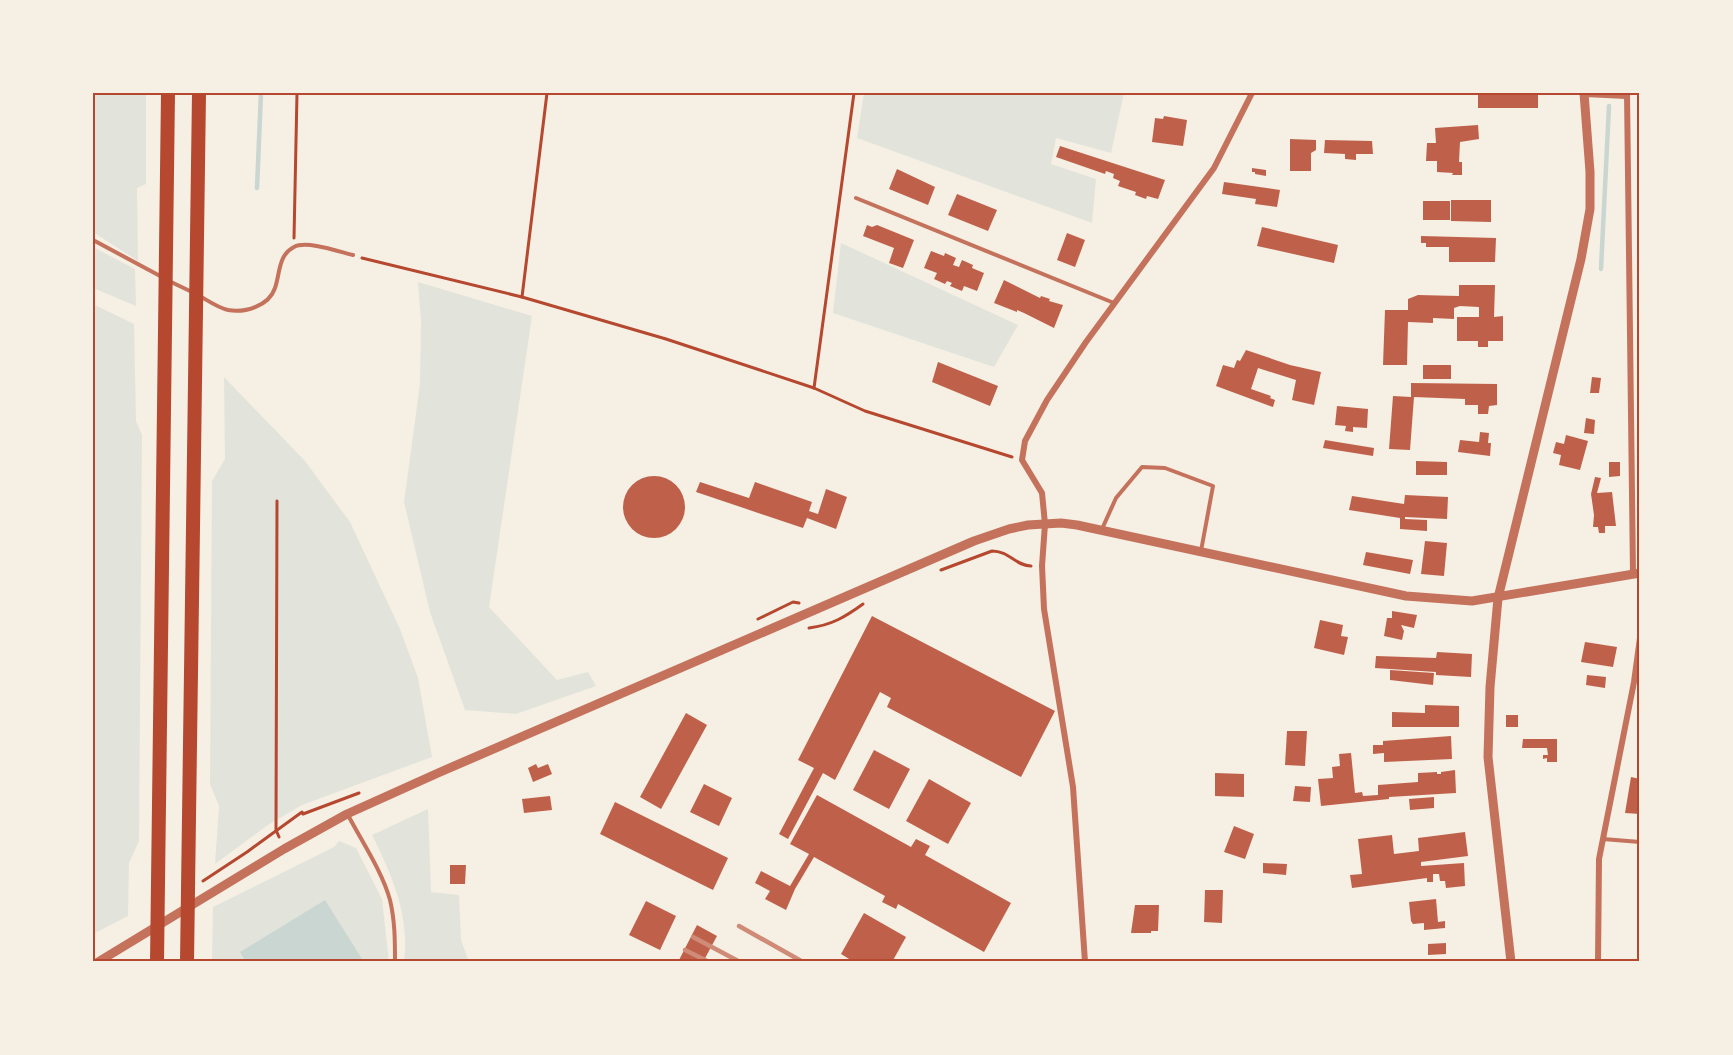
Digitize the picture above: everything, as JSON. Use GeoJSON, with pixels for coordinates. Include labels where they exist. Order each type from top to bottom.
{"type":"FeatureCollection","features":[{"type":"Feature","properties":{"kind":"highway"},"geometry":{"type":"LineString","coordinates":[[157,962],[168,93]]}},
{"type":"Feature","properties":{"kind":"highway"},"geometry":{"type":"LineString","coordinates":[[188,962],[199,93]]}},
{"type":"Feature","properties":{"kind":"street"},"geometry":{"type":"LineString","coordinates":[[1086,962],[1073,787],[1044,609],[1042,566],[1045,524],[1042,493],[1022,460],[1025,441],[1047,400],[1114,303],[1214,168],[1252,93]]}},
{"type":"Feature","properties":{"kind":"street"},"geometry":{"type":"LineString","coordinates":[[1511,962],[1488,757],[1490,687],[1498,598],[1581,259],[1590,209],[1590,172],[1584,94]]}},
{"type":"Feature","properties":{"kind":"street"},"geometry":{"type":"LineString","coordinates":[[98,962],[284,849],[347,814],[438,772],[974,541],[1009,529],[1045,524],[1077,525],[1406,596],[1472,601],[1636,573],[1626,95]]}},
{"type":"Feature","properties":{"kind":"street"},"geometry":{"type":"LineString","coordinates":[[1598,962],[1599,859],[1634,682],[1640,638]]}},
{"type":"Feature","properties":{"kind":"lane"},"geometry":{"type":"LineString","coordinates":[[1584,94],[1626,95]]}},
{"type":"Feature","properties":{"kind":"lane"},"geometry":{"type":"LineString","coordinates":[[856,198],[1114,303]]}},
{"type":"Feature","properties":{"kind":"lane"},"geometry":{"type":"LineString","coordinates":[[93,240],[136,265],[227,310],[247,310],[265,303],[275,290],[282,257],[294,247],[305,245],[354,255]]}},
{"type":"Feature","properties":{"kind":"lane"},"geometry":{"type":"LineString","coordinates":[[1102,529],[1116,498],[1142,467],[1165,468],[1213,486],[1201,552]]}},
{"type":"Feature","properties":{"kind":"lane"},"geometry":{"type":"LineString","coordinates":[[347,814],[378,871],[390,899],[395,933],[395,962]]}},
{"type":"Feature","properties":{"kind":"lane"},"geometry":{"type":"LineString","coordinates":[[1603,839],[1640,842]]}},
{"type":"Feature","properties":{"kind":"path"},"geometry":{"type":"LineString","coordinates":[[294,247],[297,93]]}},
{"type":"Feature","properties":{"kind":"path"},"geometry":{"type":"LineString","coordinates":[[522,297],[547,93]]}},
{"type":"Feature","properties":{"kind":"path"},"geometry":{"type":"LineString","coordinates":[[814,388],[854,93]]}},
{"type":"Feature","properties":{"kind":"path"},"geometry":{"type":"LineString","coordinates":[[354,255],[522,297],[666,339],[814,388],[865,411],[1022,460]]}},
{"type":"Feature","properties":{"kind":"path"},"geometry":{"type":"LineString","coordinates":[[278,501],[276,830],[284,849]]}},
{"type":"Feature","properties":{"kind":"path"},"geometry":{"type":"LineString","coordinates":[[934,573],[992,551],[1008,555],[1018,564],[1042,566]]}},
{"type":"Feature","properties":{"kind":"path"},"geometry":{"type":"LineString","coordinates":[[809,628],[827,626],[873,599]]}},
{"type":"Feature","properties":{"kind":"shaded area"},"geometry":{"type":"Polygon","coordinates":[[[93,93],[146,93],[146,184],[137,188],[138,261],[93,232],[93,93]]]}},
{"type":"Feature","properties":{"kind":"shaded area"},"geometry":{"type":"Polygon","coordinates":[[[864,93],[1124,93],[1111,153],[1056,138],[1051,164],[1096,179],[1092,223],[857,138],[864,93]]]}},
{"type":"Feature","properties":{"kind":"shaded area"},"geometry":{"type":"Polygon","coordinates":[[[841,243],[1018,325],[994,367],[833,313],[841,243]]]}},
{"type":"Feature","properties":{"kind":"shaded area"},"geometry":{"type":"Polygon","coordinates":[[[93,247],[135,269],[136,306],[93,288],[93,247]]]}},
{"type":"Feature","properties":{"kind":"shaded area"},"geometry":{"type":"Polygon","coordinates":[[[418,282],[532,316],[489,607],[557,680],[588,672],[596,686],[516,714],[465,710],[430,612],[404,502],[420,384],[421,321],[418,282]]]}},
{"type":"Feature","properties":{"kind":"shaded area"},"geometry":{"type":"Polygon","coordinates":[[[93,304],[134,324],[136,421],[142,435],[139,841],[129,863],[128,916],[93,934],[93,304]]]}},
{"type":"Feature","properties":{"kind":"shaded area"},"geometry":{"type":"Polygon","coordinates":[[[224,377],[305,461],[350,522],[400,629],[418,678],[432,757],[302,805],[268,825],[215,864],[219,806],[210,784],[212,481],[225,459],[224,377]]]}},
{"type":"Feature","properties":{"kind":"shaded area"},"geometry":{"type":"Polygon","coordinates":[[[428,809],[431,892],[459,895],[461,940],[469,962],[404,962],[404,928],[398,896],[372,835],[428,809]]]}},
{"type":"Feature","properties":{"kind":"shaded area"},"geometry":{"type":"Polygon","coordinates":[[[339,841],[356,848],[382,899],[389,962],[212,962],[213,907],[334,847],[339,841]]]}},
{"type":"Feature","properties":{"kind":"shaded area"},"geometry":{"type":"Polygon","coordinates":[[[325,900],[364,962],[246,962],[240,952],[325,900]]]}},
{"type":"Feature","properties":{"kind":"building"},"geometry":{"type":"Polygon","coordinates":[[[1478,93],[1538,93],[1538,108],[1478,108],[1478,93]]]}},
{"type":"Feature","properties":{"kind":"building"},"geometry":{"type":"Polygon","coordinates":[[[1164,116],[1187,120],[1183,146],[1152,142],[1155,118],[1163,119],[1164,116]]]}},
{"type":"Feature","properties":{"kind":"building"},"geometry":{"type":"Polygon","coordinates":[[[1478,125],[1479,139],[1460,142],[1459,162],[1462,162],[1462,175],[1437,172],[1437,161],[1426,161],[1427,143],[1436,143],[1435,128],[1478,125]]]}},
{"type":"Feature","properties":{"kind":"building"},"geometry":{"type":"Polygon","coordinates":[[[1290,139],[1316,140],[1316,150],[1311,153],[1311,171],[1290,171],[1290,139]]]}},
{"type":"Feature","properties":{"kind":"building"},"geometry":{"type":"Polygon","coordinates":[[[1325,140],[1372,141],[1373,154],[1356,154],[1356,160],[1345,159],[1345,154],[1324,153],[1325,140]]]}},
{"type":"Feature","properties":{"kind":"building"},"geometry":{"type":"Polygon","coordinates":[[[1060,146],[1165,180],[1158,199],[1147,196],[1146,199],[1135,195],[1136,192],[1118,186],[1120,181],[1113,178],[1114,174],[1106,171],[1105,174],[1056,157],[1060,146]]]}},
{"type":"Feature","properties":{"kind":"building"},"geometry":{"type":"Polygon","coordinates":[[[1252,168],[1266,170],[1266,176],[1255,174],[1252,168]]]}},
{"type":"Feature","properties":{"kind":"building"},"geometry":{"type":"Polygon","coordinates":[[[897,169],[935,187],[928,205],[889,189],[897,169]]]}},
{"type":"Feature","properties":{"kind":"building"},"geometry":{"type":"Polygon","coordinates":[[[1224,182],[1280,190],[1277,207],[1255,204],[1256,199],[1222,194],[1224,182]]]}},
{"type":"Feature","properties":{"kind":"building"},"geometry":{"type":"Polygon","coordinates":[[[957,194],[997,210],[988,231],[948,215],[957,194]]]}},
{"type":"Feature","properties":{"kind":"building"},"geometry":{"type":"Polygon","coordinates":[[[1451,200],[1491,200],[1491,222],[1451,221],[1451,200]]]}},
{"type":"Feature","properties":{"kind":"building"},"geometry":{"type":"Polygon","coordinates":[[[1423,201],[1450,201],[1450,220],[1423,220],[1423,201]]]}},
{"type":"Feature","properties":{"kind":"building"},"geometry":{"type":"Polygon","coordinates":[[[867,225],[872,227],[877,225],[914,240],[903,268],[889,263],[894,248],[863,236],[867,225]]]}},
{"type":"Feature","properties":{"kind":"building"},"geometry":{"type":"Polygon","coordinates":[[[1262,227],[1338,245],[1334,263],[1257,246],[1262,227]]]}},
{"type":"Feature","properties":{"kind":"building"},"geometry":{"type":"Polygon","coordinates":[[[1067,233],[1085,240],[1075,267],[1057,260],[1067,233]]]}},
{"type":"Feature","properties":{"kind":"building"},"geometry":{"type":"Polygon","coordinates":[[[1421,236],[1496,238],[1495,262],[1449,262],[1449,247],[1426,247],[1426,243],[1421,243],[1421,236]]]}},
{"type":"Feature","properties":{"kind":"building"},"geometry":{"type":"Polygon","coordinates":[[[931,251],[944,256],[945,253],[956,258],[953,265],[959,267],[962,260],[973,265],[972,268],[984,273],[977,291],[964,286],[962,291],[950,286],[952,283],[947,281],[945,284],[934,279],[937,273],[924,268],[931,251]]]}},
{"type":"Feature","properties":{"kind":"building"},"geometry":{"type":"Polygon","coordinates":[[[1004,280],[1040,298],[1041,296],[1063,305],[1054,328],[1017,310],[1017,312],[994,303],[1004,280]]]}},
{"type":"Feature","properties":{"kind":"building"},"geometry":{"type":"Polygon","coordinates":[[[1459,285],[1495,285],[1494,317],[1503,316],[1503,341],[1488,341],[1488,347],[1478,347],[1478,341],[1457,341],[1457,317],[1479,317],[1479,307],[1460,306],[1454,308],[1454,319],[1433,318],[1433,323],[1408,322],[1407,365],[1383,365],[1385,310],[1408,310],[1408,299],[1418,295],[1459,296],[1459,285]]]}},
{"type":"Feature","properties":{"kind":"building"},"geometry":{"type":"Polygon","coordinates":[[[1246,350],[1290,365],[1321,372],[1314,405],[1292,400],[1296,380],[1258,368],[1251,389],[1271,396],[1270,398],[1275,400],[1273,407],[1216,386],[1223,365],[1234,368],[1237,360],[1240,361],[1246,350]]]}},
{"type":"Feature","properties":{"kind":"building"},"geometry":{"type":"Polygon","coordinates":[[[938,362],[998,386],[990,406],[932,382],[938,362]]]}},
{"type":"Feature","properties":{"kind":"building"},"geometry":{"type":"Polygon","coordinates":[[[1423,365],[1451,365],[1451,379],[1423,379],[1423,365]]]}},
{"type":"Feature","properties":{"kind":"building"},"geometry":{"type":"Polygon","coordinates":[[[1592,377],[1601,378],[1599,393],[1590,393],[1592,377]]]}},
{"type":"Feature","properties":{"kind":"building"},"geometry":{"type":"Polygon","coordinates":[[[1411,383],[1497,384],[1497,405],[1489,406],[1488,414],[1478,414],[1478,405],[1465,405],[1465,399],[1414,397],[1410,450],[1389,449],[1393,396],[1411,397],[1411,383]]]}},
{"type":"Feature","properties":{"kind":"building"},"geometry":{"type":"Polygon","coordinates":[[[1337,406],[1368,409],[1367,428],[1353,427],[1353,432],[1345,431],[1346,426],[1335,425],[1337,406]]]}},
{"type":"Feature","properties":{"kind":"building"},"geometry":{"type":"Polygon","coordinates":[[[1586,418],[1595,420],[1594,434],[1584,433],[1586,418]]]}},
{"type":"Feature","properties":{"kind":"building"},"geometry":{"type":"Polygon","coordinates":[[[1480,432],[1489,433],[1490,456],[1458,452],[1460,440],[1479,442],[1480,432]]]}},
{"type":"Feature","properties":{"kind":"building"},"geometry":{"type":"Polygon","coordinates":[[[1566,435],[1588,441],[1580,470],[1559,465],[1561,455],[1553,453],[1556,442],[1564,444],[1566,435]]]}},
{"type":"Feature","properties":{"kind":"building"},"geometry":{"type":"Polygon","coordinates":[[[1325,440],[1374,448],[1373,456],[1323,448],[1325,440]]]}},
{"type":"Feature","properties":{"kind":"building"},"geometry":{"type":"Polygon","coordinates":[[[1416,461],[1447,462],[1447,475],[1416,475],[1416,461]]]}},
{"type":"Feature","properties":{"kind":"building"},"geometry":{"type":"Polygon","coordinates":[[[1609,462],[1620,462],[1620,476],[1609,477],[1609,462]]]}},
{"type":"Feature","properties":{"kind":"building"},"geometry":{"type":"Polygon","coordinates":[[[648,476],[660,476],[676,485],[683,495],[685,507],[683,519],[676,529],[660,538],[648,538],[637,533],[628,524],[623,513],[623,501],[628,490],[637,481],[648,476]]]}},
{"type":"Feature","properties":{"kind":"building"},"geometry":{"type":"Polygon","coordinates":[[[1595,477],[1601,478],[1597,493],[1612,492],[1616,526],[1605,526],[1605,533],[1599,533],[1598,527],[1593,527],[1591,494],[1595,477]]]}},
{"type":"Feature","properties":{"kind":"building"},"geometry":{"type":"Polygon","coordinates":[[[700,482],[749,498],[755,482],[812,502],[809,511],[818,514],[826,489],[847,497],[836,529],[807,518],[803,528],[696,492],[700,482]]]}},
{"type":"Feature","properties":{"kind":"building"},"geometry":{"type":"Polygon","coordinates":[[[1405,495],[1448,497],[1447,519],[1405,517],[1405,519],[1427,520],[1427,531],[1400,529],[1400,518],[1349,510],[1352,496],[1404,504],[1405,495]]]}},
{"type":"Feature","properties":{"kind":"building"},"geometry":{"type":"Polygon","coordinates":[[[1425,541],[1447,543],[1444,576],[1421,574],[1425,541]]]}},
{"type":"Feature","properties":{"kind":"building"},"geometry":{"type":"Polygon","coordinates":[[[1366,552],[1413,560],[1410,574],[1363,565],[1366,552]]]}},
{"type":"Feature","properties":{"kind":"building"},"geometry":{"type":"Polygon","coordinates":[[[1392,611],[1417,615],[1414,628],[1401,625],[1404,631],[1402,640],[1384,636],[1387,618],[1392,618],[1392,611]]]}},
{"type":"Feature","properties":{"kind":"building"},"geometry":{"type":"Polygon","coordinates":[[[872,616],[1055,711],[1021,777],[887,707],[891,698],[880,692],[835,780],[823,773],[788,839],[779,834],[814,768],[798,760],[872,616]]]}},
{"type":"Feature","properties":{"kind":"building"},"geometry":{"type":"Polygon","coordinates":[[[1320,620],[1343,625],[1341,636],[1348,637],[1344,655],[1314,648],[1320,620]]]}},
{"type":"Feature","properties":{"kind":"building"},"geometry":{"type":"Polygon","coordinates":[[[1585,642],[1617,647],[1613,667],[1581,662],[1585,642]]]}},
{"type":"Feature","properties":{"kind":"building"},"geometry":{"type":"Polygon","coordinates":[[[1437,652],[1472,654],[1471,677],[1375,668],[1376,656],[1436,658],[1437,652]]]}},
{"type":"Feature","properties":{"kind":"building"},"geometry":{"type":"Polygon","coordinates":[[[1390,670],[1434,673],[1433,685],[1390,680],[1390,670]]]}},
{"type":"Feature","properties":{"kind":"building"},"geometry":{"type":"Polygon","coordinates":[[[1587,675],[1606,677],[1605,688],[1586,685],[1587,675]]]}},
{"type":"Feature","properties":{"kind":"building"},"geometry":{"type":"Polygon","coordinates":[[[1425,705],[1459,706],[1459,727],[1392,727],[1392,712],[1425,713],[1425,705]]]}},
{"type":"Feature","properties":{"kind":"building"},"geometry":{"type":"Polygon","coordinates":[[[686,713],[707,725],[661,809],[640,797],[686,713]]]}},
{"type":"Feature","properties":{"kind":"building"},"geometry":{"type":"Polygon","coordinates":[[[1506,715],[1518,715],[1518,727],[1506,727],[1506,715]]]}},
{"type":"Feature","properties":{"kind":"building"},"geometry":{"type":"Polygon","coordinates":[[[1287,731],[1307,731],[1305,766],[1285,765],[1287,731]]]}},
{"type":"Feature","properties":{"kind":"building"},"geometry":{"type":"Polygon","coordinates":[[[1451,736],[1452,759],[1384,762],[1384,753],[1373,754],[1373,745],[1383,745],[1383,741],[1451,736]]]}},
{"type":"Feature","properties":{"kind":"building"},"geometry":{"type":"Polygon","coordinates":[[[1523,739],[1557,739],[1557,762],[1547,762],[1547,758],[1543,759],[1543,755],[1548,755],[1547,748],[1522,748],[1523,739]]]}},
{"type":"Feature","properties":{"kind":"building"},"geometry":{"type":"Polygon","coordinates":[[[874,750],[910,769],[889,809],[853,790],[874,750]]]}},
{"type":"Feature","properties":{"kind":"building"},"geometry":{"type":"Polygon","coordinates":[[[1351,753],[1355,793],[1362,792],[1363,796],[1378,795],[1378,785],[1418,782],[1418,773],[1437,772],[1441,774],[1441,772],[1455,770],[1456,793],[1389,797],[1389,799],[1321,806],[1318,779],[1333,778],[1332,767],[1340,766],[1339,754],[1351,753]]]}},
{"type":"Feature","properties":{"kind":"building"},"geometry":{"type":"Polygon","coordinates":[[[536,764],[538,768],[548,764],[552,774],[533,782],[528,768],[536,764]]]}},
{"type":"Feature","properties":{"kind":"building"},"geometry":{"type":"Polygon","coordinates":[[[1215,773],[1244,774],[1244,797],[1215,796],[1215,773]]]}},
{"type":"Feature","properties":{"kind":"building"},"geometry":{"type":"Polygon","coordinates":[[[1631,777],[1640,779],[1640,814],[1625,813],[1631,777]]]}},
{"type":"Feature","properties":{"kind":"building"},"geometry":{"type":"Polygon","coordinates":[[[929,779],[971,803],[948,844],[906,821],[929,779]]]}},
{"type":"Feature","properties":{"kind":"building"},"geometry":{"type":"Polygon","coordinates":[[[704,784],[732,798],[719,826],[690,812],[704,784]]]}},
{"type":"Feature","properties":{"kind":"building"},"geometry":{"type":"Polygon","coordinates":[[[1295,786],[1311,787],[1310,802],[1293,801],[1295,786]]]}},
{"type":"Feature","properties":{"kind":"building"},"geometry":{"type":"Polygon","coordinates":[[[817,795],[911,847],[916,839],[930,846],[925,855],[1011,903],[984,952],[898,904],[896,909],[882,902],[885,896],[814,857],[795,889],[786,910],[765,899],[770,891],[755,883],[761,871],[790,886],[809,854],[790,844],[817,795]]]}},
{"type":"Feature","properties":{"kind":"building"},"geometry":{"type":"Polygon","coordinates":[[[550,796],[552,810],[524,813],[522,799],[550,796]]]}},
{"type":"Feature","properties":{"kind":"building"},"geometry":{"type":"Polygon","coordinates":[[[1434,797],[1434,808],[1410,810],[1409,799],[1434,797]]]}},
{"type":"Feature","properties":{"kind":"building"},"geometry":{"type":"Polygon","coordinates":[[[615,802],[728,858],[713,890],[600,834],[615,802]]]}},
{"type":"Feature","properties":{"kind":"building"},"geometry":{"type":"Polygon","coordinates":[[[1234,826],[1254,834],[1245,859],[1224,852],[1234,826]]]}},
{"type":"Feature","properties":{"kind":"building"},"geometry":{"type":"Polygon","coordinates":[[[1465,832],[1468,856],[1421,862],[1421,866],[1464,863],[1465,886],[1446,888],[1445,881],[1440,881],[1439,874],[1433,874],[1433,882],[1427,882],[1427,878],[1352,888],[1350,875],[1362,874],[1358,839],[1392,835],[1394,854],[1419,851],[1418,838],[1465,832]]]}},
{"type":"Feature","properties":{"kind":"building"},"geometry":{"type":"Polygon","coordinates":[[[1263,863],[1287,864],[1286,875],[1263,873],[1263,863]]]}},
{"type":"Feature","properties":{"kind":"building"},"geometry":{"type":"Polygon","coordinates":[[[450,865],[466,865],[465,884],[450,884],[450,865]]]}},
{"type":"Feature","properties":{"kind":"building"},"geometry":{"type":"Polygon","coordinates":[[[1205,890],[1223,890],[1222,923],[1204,922],[1205,890]]]}},
{"type":"Feature","properties":{"kind":"building"},"geometry":{"type":"Polygon","coordinates":[[[1436,899],[1438,922],[1445,921],[1445,928],[1424,930],[1424,923],[1413,924],[1409,902],[1436,899]]]}},
{"type":"Feature","properties":{"kind":"building"},"geometry":{"type":"Polygon","coordinates":[[[646,901],[676,916],[660,950],[629,935],[646,901]]]}},
{"type":"Feature","properties":{"kind":"building"},"geometry":{"type":"Polygon","coordinates":[[[1135,905],[1159,905],[1158,931],[1131,933],[1135,905]]]}},
{"type":"Feature","properties":{"kind":"building"},"geometry":{"type":"Polygon","coordinates":[[[864,913],[906,937],[892,962],[854,962],[841,954],[864,913]]]}},
{"type":"Feature","properties":{"kind":"building"},"geometry":{"type":"Polygon","coordinates":[[[697,925],[717,936],[703,962],[678,962],[697,925]]]}},
{"type":"Feature","properties":{"kind":"building"},"geometry":{"type":"Polygon","coordinates":[[[1446,943],[1446,954],[1428,955],[1428,944],[1446,943]]]}},
{"type":"Feature","properties":{"kind":"waterway"},"geometry":{"type":"LineString","coordinates":[[257,188],[261,93]]}},
{"type":"Feature","properties":{"kind":"waterway"},"geometry":{"type":"LineString","coordinates":[[1601,269],[1609,106]]}},
{"type":"Feature","properties":{"kind":"railway"},"geometry":{"type":"LineString","coordinates":[[739,926],[803,962]]}},
{"type":"Feature","properties":{"kind":"railway"},"geometry":{"type":"LineString","coordinates":[[693,937],[740,962]]}},
{"type":"Feature","properties":{"kind":"railway"},"geometry":{"type":"LineString","coordinates":[[685,950],[709,962]]}}]}
